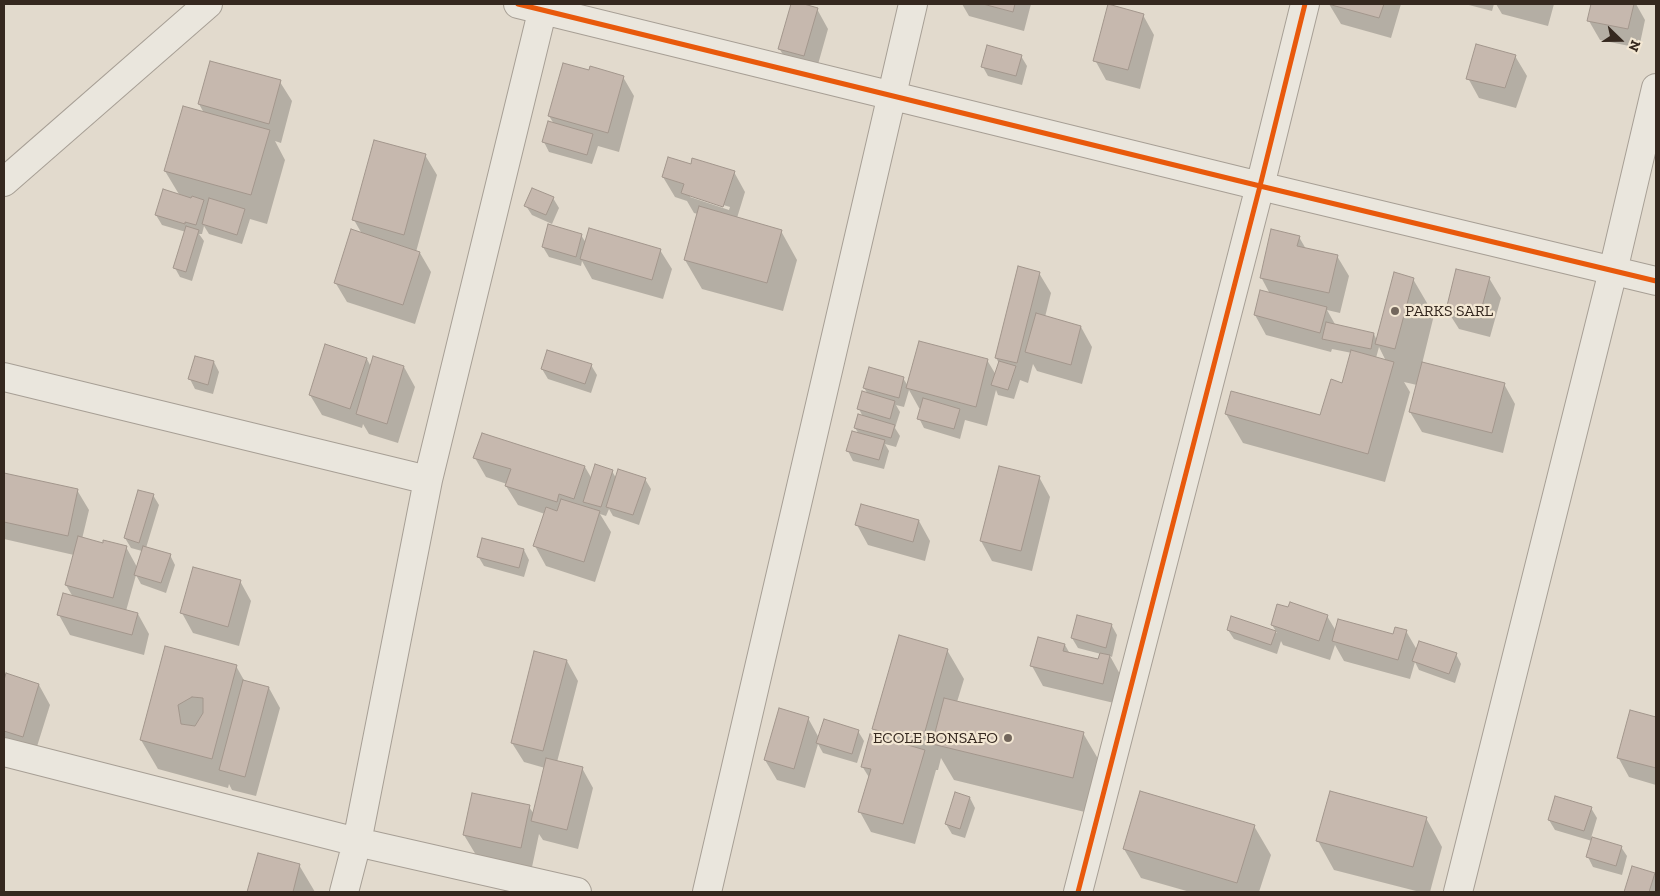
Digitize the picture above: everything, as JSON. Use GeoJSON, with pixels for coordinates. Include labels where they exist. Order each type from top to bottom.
{"type":"FeatureCollection","features":[{"type":"Feature","properties":{"kind":"street"},"geometry":{"type":"LineString","coordinates":[[4,182],[208,4]]}},
{"type":"Feature","properties":{"kind":"street"},"geometry":{"type":"LineString","coordinates":[[708,892],[913,4]]}},
{"type":"Feature","properties":{"kind":"street"},"geometry":{"type":"LineString","coordinates":[[1078,892],[1305,4]]}},
{"type":"Feature","properties":{"kind":"street"},"geometry":{"type":"LineString","coordinates":[[344,892],[357,842],[428,480],[535,6],[1260,186],[1656,281]]}},
{"type":"Feature","properties":{"kind":"street"},"geometry":{"type":"LineString","coordinates":[[1458,892],[1613,271],[1656,88]]}},
{"type":"Feature","properties":{"kind":"street"},"geometry":{"type":"LineString","coordinates":[[4,377],[428,480]]}},
{"type":"Feature","properties":{"kind":"street"},"geometry":{"type":"LineString","coordinates":[[4,752],[357,842],[577,892]]}},
{"type":"Feature","properties":{"kind":"building"},"geometry":{"type":"Polygon","coordinates":[[[791,4],[804,4],[818,8],[804,56],[778,49],[791,4]]]}},
{"type":"Feature","properties":{"kind":"building"},"geometry":{"type":"Polygon","coordinates":[[[983,4],[1015,4],[1013,12],[983,4]]]}},
{"type":"Feature","properties":{"kind":"building"},"geometry":{"type":"Polygon","coordinates":[[[1108,4],[1144,14],[1128,70],[1093,61],[1108,4]]]}},
{"type":"Feature","properties":{"kind":"building"},"geometry":{"type":"Polygon","coordinates":[[[1328,4],[1384,4],[1379,18],[1328,4]]]}},
{"type":"Feature","properties":{"kind":"building"},"geometry":{"type":"Polygon","coordinates":[[[1591,4],[1634,4],[1628,29],[1587,21],[1591,4]]]}},
{"type":"Feature","properties":{"kind":"building"},"geometry":{"type":"Polygon","coordinates":[[[1476,44],[1516,55],[1505,88],[1466,79],[1476,44]]]}},
{"type":"Feature","properties":{"kind":"building"},"geometry":{"type":"Polygon","coordinates":[[[987,45],[1022,55],[1016,76],[981,67],[987,45]]]}},
{"type":"Feature","properties":{"kind":"building"},"geometry":{"type":"Polygon","coordinates":[[[210,61],[281,80],[269,124],[198,104],[210,61]]]}},
{"type":"Feature","properties":{"kind":"building"},"geometry":{"type":"Polygon","coordinates":[[[563,63],[589,70],[590,66],[624,76],[608,133],[548,116],[563,63]]]}},
{"type":"Feature","properties":{"kind":"building"},"geometry":{"type":"Polygon","coordinates":[[[183,106],[270,130],[251,195],[164,171],[183,106]]]}},
{"type":"Feature","properties":{"kind":"building"},"geometry":{"type":"Polygon","coordinates":[[[548,121],[593,134],[587,155],[542,142],[548,121]]]}},
{"type":"Feature","properties":{"kind":"building"},"geometry":{"type":"Polygon","coordinates":[[[374,140],[426,154],[404,235],[352,220],[374,140]]]}},
{"type":"Feature","properties":{"kind":"building"},"geometry":{"type":"Polygon","coordinates":[[[668,157],[691,164],[692,158],[735,171],[723,207],[681,193],[684,184],[662,177],[668,157]]]}},
{"type":"Feature","properties":{"kind":"building"},"geometry":{"type":"Polygon","coordinates":[[[532,188],[554,197],[546,215],[524,206],[532,188]]]}},
{"type":"Feature","properties":{"kind":"building"},"geometry":{"type":"Polygon","coordinates":[[[163,189],[204,200],[196,225],[185,222],[185,224],[155,215],[163,189]]]}},
{"type":"Feature","properties":{"kind":"building"},"geometry":{"type":"Polygon","coordinates":[[[209,198],[245,209],[237,235],[202,224],[209,198]]]}},
{"type":"Feature","properties":{"kind":"building"},"geometry":{"type":"Polygon","coordinates":[[[699,206],[782,230],[767,283],[684,260],[699,206]]]}},
{"type":"Feature","properties":{"kind":"building"},"geometry":{"type":"Polygon","coordinates":[[[548,224],[582,234],[576,257],[542,247],[548,224]]]}},
{"type":"Feature","properties":{"kind":"building"},"geometry":{"type":"Polygon","coordinates":[[[186,226],[199,230],[186,272],[173,268],[186,226]]]}},
{"type":"Feature","properties":{"kind":"building"},"geometry":{"type":"Polygon","coordinates":[[[589,228],[661,249],[652,280],[580,259],[589,228]]]}},
{"type":"Feature","properties":{"kind":"building"},"geometry":{"type":"Polygon","coordinates":[[[351,229],[420,252],[403,305],[334,283],[351,229]]]}},
{"type":"Feature","properties":{"kind":"building"},"geometry":{"type":"Polygon","coordinates":[[[1271,229],[1300,236],[1297,246],[1338,255],[1329,293],[1260,278],[1271,229]]]}},
{"type":"Feature","properties":{"kind":"building"},"geometry":{"type":"Polygon","coordinates":[[[1018,266],[1040,272],[1017,363],[995,358],[1018,266]]]}},
{"type":"Feature","properties":{"kind":"building"},"geometry":{"type":"Polygon","coordinates":[[[1456,269],[1490,277],[1479,318],[1446,310],[1456,269]]]}},
{"type":"Feature","properties":{"kind":"building","name":"PARKS SARL"},"geometry":{"type":"Polygon","coordinates":[[[1394,272],[1414,278],[1395,349],[1375,344],[1394,272]]]}},
{"type":"Feature","properties":{"kind":"building"},"geometry":{"type":"Polygon","coordinates":[[[1260,290],[1327,307],[1320,333],[1254,315],[1260,290]]]}},
{"type":"Feature","properties":{"kind":"building"},"geometry":{"type":"Polygon","coordinates":[[[1036,313],[1081,326],[1071,365],[1025,352],[1036,313]]]}},
{"type":"Feature","properties":{"kind":"building"},"geometry":{"type":"Polygon","coordinates":[[[1326,322],[1374,333],[1371,349],[1322,339],[1326,322]]]}},
{"type":"Feature","properties":{"kind":"building"},"geometry":{"type":"Polygon","coordinates":[[[919,341],[988,359],[976,407],[906,388],[919,341]]]}},
{"type":"Feature","properties":{"kind":"building"},"geometry":{"type":"Polygon","coordinates":[[[325,344],[367,358],[350,409],[309,395],[325,344]]]}},
{"type":"Feature","properties":{"kind":"building"},"geometry":{"type":"Polygon","coordinates":[[[547,350],[592,364],[585,384],[541,369],[547,350]]]}},
{"type":"Feature","properties":{"kind":"building"},"geometry":{"type":"Polygon","coordinates":[[[1351,350],[1394,362],[1368,454],[1225,414],[1231,391],[1320,415],[1331,379],[1342,383],[1351,350]]]}},
{"type":"Feature","properties":{"kind":"building"},"geometry":{"type":"Polygon","coordinates":[[[195,356],[214,361],[208,385],[188,379],[195,356]]]}},
{"type":"Feature","properties":{"kind":"building"},"geometry":{"type":"Polygon","coordinates":[[[373,356],[404,366],[387,424],[356,414],[373,356]]]}},
{"type":"Feature","properties":{"kind":"building"},"geometry":{"type":"Polygon","coordinates":[[[999,361],[1016,366],[1008,390],[991,385],[999,361]]]}},
{"type":"Feature","properties":{"kind":"building"},"geometry":{"type":"Polygon","coordinates":[[[1422,362],[1505,383],[1492,433],[1409,412],[1422,362]]]}},
{"type":"Feature","properties":{"kind":"building"},"geometry":{"type":"Polygon","coordinates":[[[869,367],[904,377],[899,398],[863,388],[869,367]]]}},
{"type":"Feature","properties":{"kind":"building"},"geometry":{"type":"Polygon","coordinates":[[[862,391],[895,401],[890,419],[857,409],[862,391]]]}},
{"type":"Feature","properties":{"kind":"building"},"geometry":{"type":"Polygon","coordinates":[[[923,398],[960,409],[954,429],[917,419],[923,398]]]}},
{"type":"Feature","properties":{"kind":"building"},"geometry":{"type":"Polygon","coordinates":[[[858,414],[895,425],[891,438],[854,428],[858,414]]]}},
{"type":"Feature","properties":{"kind":"building"},"geometry":{"type":"Polygon","coordinates":[[[852,431],[885,440],[879,460],[846,451],[852,431]]]}},
{"type":"Feature","properties":{"kind":"building"},"geometry":{"type":"Polygon","coordinates":[[[482,433],[585,466],[574,499],[559,494],[557,502],[505,486],[511,469],[473,458],[482,433]]]}},
{"type":"Feature","properties":{"kind":"building"},"geometry":{"type":"Polygon","coordinates":[[[595,464],[613,470],[601,507],[583,502],[595,464]]]}},
{"type":"Feature","properties":{"kind":"building"},"geometry":{"type":"Polygon","coordinates":[[[999,466],[1040,476],[1021,551],[980,541],[999,466]]]}},
{"type":"Feature","properties":{"kind":"building"},"geometry":{"type":"Polygon","coordinates":[[[618,469],[646,478],[633,515],[606,507],[618,469]]]}},
{"type":"Feature","properties":{"kind":"building"},"geometry":{"type":"Polygon","coordinates":[[[4,473],[78,489],[68,536],[4,522],[4,473]]]}},
{"type":"Feature","properties":{"kind":"building"},"geometry":{"type":"Polygon","coordinates":[[[138,490],[154,494],[139,543],[124,538],[138,490]]]}},
{"type":"Feature","properties":{"kind":"building"},"geometry":{"type":"Polygon","coordinates":[[[561,499],[600,511],[584,562],[533,546],[546,507],[557,511],[561,499]]]}},
{"type":"Feature","properties":{"kind":"building"},"geometry":{"type":"Polygon","coordinates":[[[861,504],[919,520],[913,542],[855,525],[861,504]]]}},
{"type":"Feature","properties":{"kind":"building"},"geometry":{"type":"Polygon","coordinates":[[[78,536],[103,543],[103,540],[127,546],[113,598],[65,585],[78,536]]]}},
{"type":"Feature","properties":{"kind":"building"},"geometry":{"type":"Polygon","coordinates":[[[482,538],[524,549],[519,568],[477,557],[482,538]]]}},
{"type":"Feature","properties":{"kind":"building"},"geometry":{"type":"Polygon","coordinates":[[[143,546],[171,554],[161,583],[134,575],[143,546]]]}},
{"type":"Feature","properties":{"kind":"building"},"geometry":{"type":"Polygon","coordinates":[[[193,567],[241,580],[228,627],[180,613],[193,567]]]}},
{"type":"Feature","properties":{"kind":"building"},"geometry":{"type":"Polygon","coordinates":[[[63,593],[138,613],[132,635],[57,615],[63,593]]]}},
{"type":"Feature","properties":{"kind":"building"},"geometry":{"type":"Polygon","coordinates":[[[1290,602],[1328,615],[1319,641],[1271,625],[1277,604],[1288,607],[1290,602]]]}},
{"type":"Feature","properties":{"kind":"building"},"geometry":{"type":"Polygon","coordinates":[[[1077,615],[1112,624],[1106,648],[1071,638],[1077,615]]]}},
{"type":"Feature","properties":{"kind":"building"},"geometry":{"type":"Polygon","coordinates":[[[1231,616],[1276,631],[1271,645],[1227,630],[1231,616]]]}},
{"type":"Feature","properties":{"kind":"building"},"geometry":{"type":"Polygon","coordinates":[[[1338,619],[1393,634],[1395,627],[1407,630],[1398,660],[1332,641],[1338,619]]]}},
{"type":"Feature","properties":{"kind":"building"},"geometry":{"type":"Polygon","coordinates":[[[899,635],[948,649],[922,742],[872,729],[899,635]]]}},
{"type":"Feature","properties":{"kind":"building"},"geometry":{"type":"Polygon","coordinates":[[[1038,637],[1065,644],[1063,651],[1098,659],[1100,653],[1110,655],[1103,684],[1030,666],[1038,637]]]}},
{"type":"Feature","properties":{"kind":"building"},"geometry":{"type":"Polygon","coordinates":[[[1419,641],[1457,653],[1449,674],[1412,661],[1419,641]]]}},
{"type":"Feature","properties":{"kind":"building"},"geometry":{"type":"Polygon","coordinates":[[[165,646],[237,665],[212,759],[140,740],[165,646]],[[192,697],[178,705],[181,724],[195,726],[203,713],[203,698],[192,697]]]}},
{"type":"Feature","properties":{"kind":"building"},"geometry":{"type":"Polygon","coordinates":[[[534,651],[567,660],[543,751],[511,743],[534,651]]]}},
{"type":"Feature","properties":{"kind":"building"},"geometry":{"type":"Polygon","coordinates":[[[6,673],[39,684],[23,737],[4,731],[4,680],[6,673]]]}},
{"type":"Feature","properties":{"kind":"building"},"geometry":{"type":"Polygon","coordinates":[[[243,680],[269,687],[245,777],[219,770],[243,680]]]}},
{"type":"Feature","properties":{"kind":"building","name":"ECOLE BONSAFO"},"geometry":{"type":"Polygon","coordinates":[[[944,698],[1084,732],[1073,778],[932,744],[944,698]]]}},
{"type":"Feature","properties":{"kind":"building"},"geometry":{"type":"Polygon","coordinates":[[[779,708],[809,717],[794,769],[764,760],[779,708]]]}},
{"type":"Feature","properties":{"kind":"building"},"geometry":{"type":"Polygon","coordinates":[[[1630,710],[1656,717],[1656,768],[1617,758],[1630,710]]]}},
{"type":"Feature","properties":{"kind":"building"},"geometry":{"type":"Polygon","coordinates":[[[824,719],[859,730],[852,754],[816,743],[824,719]]]}},
{"type":"Feature","properties":{"kind":"building"},"geometry":{"type":"Polygon","coordinates":[[[870,734],[925,750],[903,824],[858,812],[871,769],[861,767],[870,734]]]}},
{"type":"Feature","properties":{"kind":"building"},"geometry":{"type":"Polygon","coordinates":[[[546,758],[583,767],[567,830],[531,821],[546,758]]]}},
{"type":"Feature","properties":{"kind":"building"},"geometry":{"type":"Polygon","coordinates":[[[1140,791],[1255,825],[1237,883],[1123,849],[1140,791]]]}},
{"type":"Feature","properties":{"kind":"building"},"geometry":{"type":"Polygon","coordinates":[[[1330,791],[1427,817],[1413,867],[1316,841],[1330,791]]]}},
{"type":"Feature","properties":{"kind":"building"},"geometry":{"type":"Polygon","coordinates":[[[955,792],[970,797],[960,829],[945,824],[955,792]]]}},
{"type":"Feature","properties":{"kind":"building"},"geometry":{"type":"Polygon","coordinates":[[[472,793],[530,805],[521,848],[463,835],[472,793]]]}},
{"type":"Feature","properties":{"kind":"building"},"geometry":{"type":"Polygon","coordinates":[[[1555,796],[1592,807],[1584,831],[1548,820],[1555,796]]]}},
{"type":"Feature","properties":{"kind":"building"},"geometry":{"type":"Polygon","coordinates":[[[1592,837],[1622,846],[1616,866],[1586,857],[1592,837]]]}},
{"type":"Feature","properties":{"kind":"building"},"geometry":{"type":"Polygon","coordinates":[[[258,853],[300,864],[293,892],[247,892],[258,853]]]}},
{"type":"Feature","properties":{"kind":"building"},"geometry":{"type":"Polygon","coordinates":[[[1632,866],[1655,873],[1649,892],[1624,892],[1632,866]]]}},
{"type":"Feature","properties":{"kind":"cycle path"},"geometry":{"type":"LineString","coordinates":[[518,4],[1656,281]]}},
{"type":"Feature","properties":{"kind":"cycle path"},"geometry":{"type":"LineString","coordinates":[[1078,892],[1305,4]]}},
{"type":"Feature","properties":{"kind":"place","name":"PARKS SARL"},"geometry":{"type":"Point","coordinates":[1395,311]}},
{"type":"Feature","properties":{"kind":"place","name":"ECOLE BONSAFO"},"geometry":{"type":"Point","coordinates":[1008,738]}}]}
